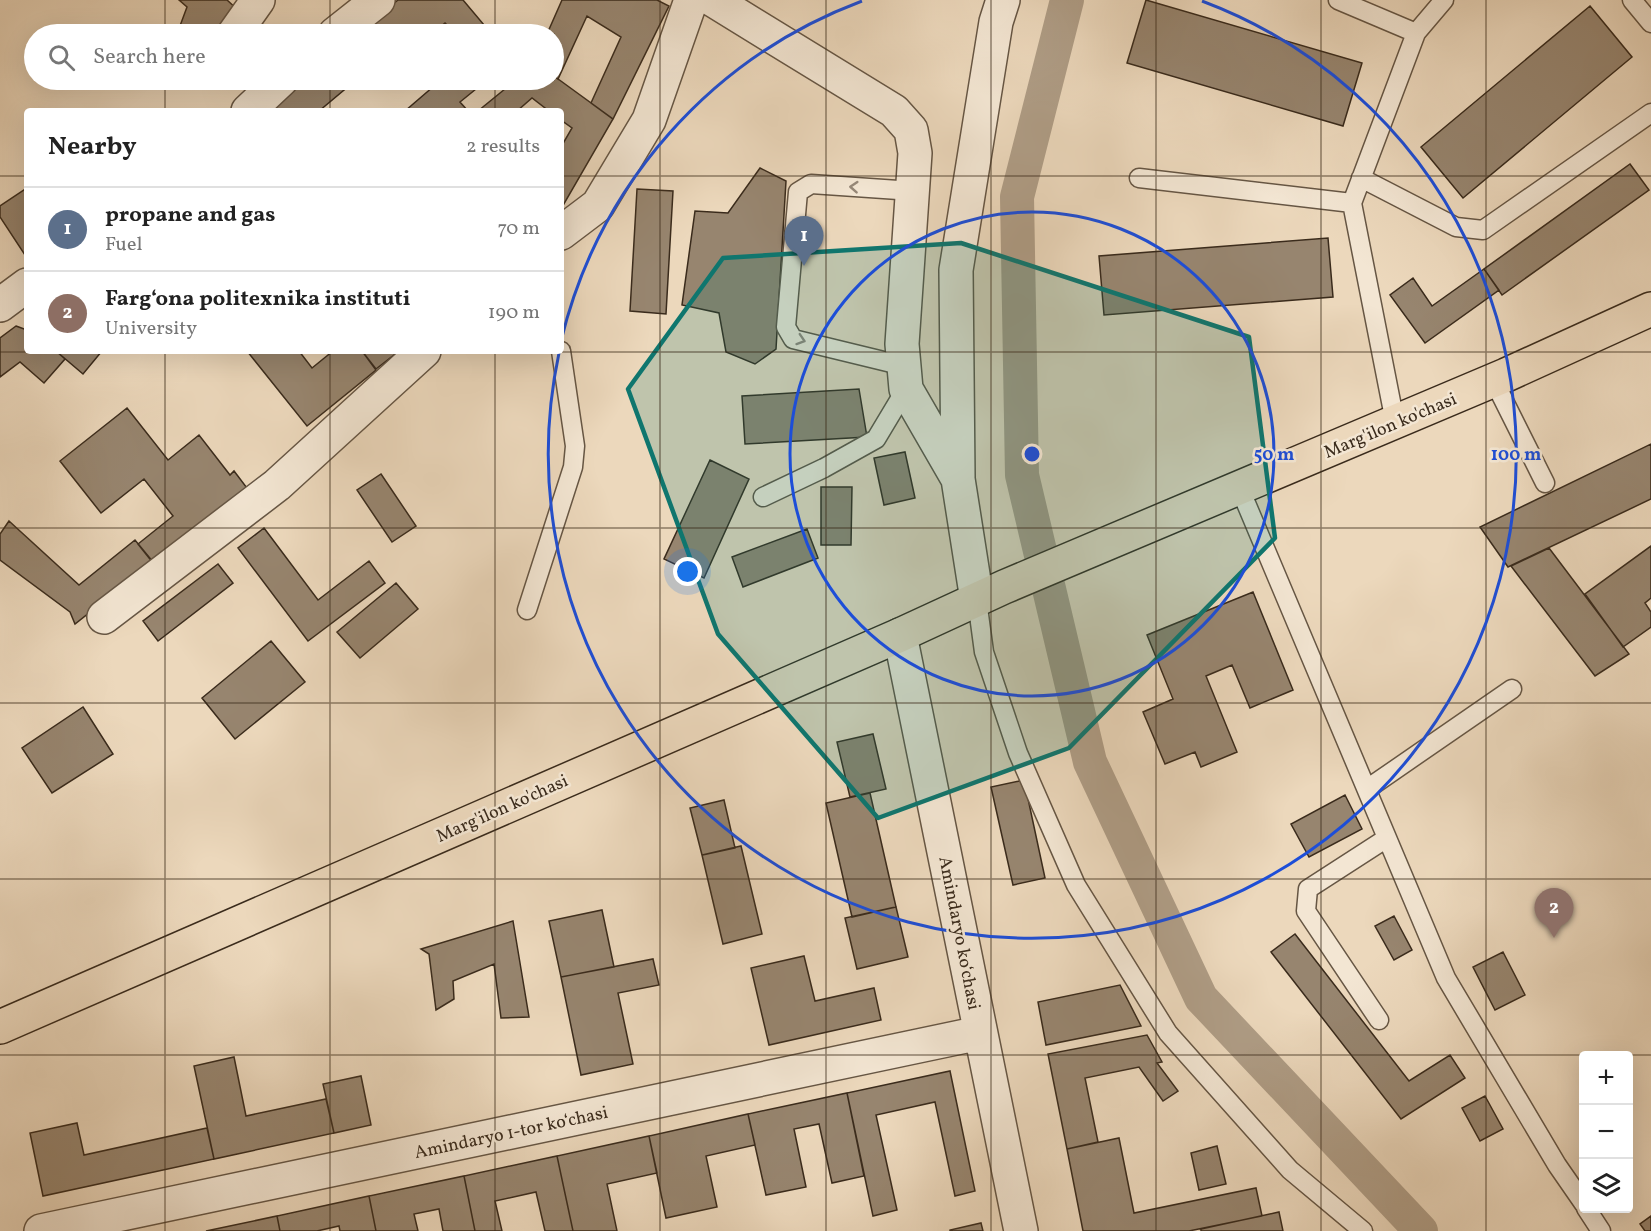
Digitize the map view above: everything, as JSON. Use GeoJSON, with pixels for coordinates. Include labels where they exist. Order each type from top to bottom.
{"type":"FeatureCollection","features":[{"type":"Feature","properties":{"kind":"main road","name":"Marg'ilon ko'chasi"},"geometry":{"type":"LineString","coordinates":[[0,1027],[900,635],[990,593],[1494,381],[1651,309]]}},
{"type":"Feature","properties":{"kind":"street"},"geometry":{"type":"LineString","coordinates":[[241,24],[258,0]]}},
{"type":"Feature","properties":{"kind":"street"},"geometry":{"type":"LineString","coordinates":[[347,24],[378,0]]}},
{"type":"Feature","properties":{"kind":"street"},"geometry":{"type":"LineString","coordinates":[[564,231],[598,205],[649,120],[691,0]]}},
{"type":"Feature","properties":{"kind":"street"},"geometry":{"type":"LineString","coordinates":[[713,0],[894,111],[911,130],[915,153],[902,344],[905,377],[958,479],[990,593]]}},
{"type":"Feature","properties":{"kind":"street"},"geometry":{"type":"LineString","coordinates":[[958,479],[956,270],[996,22],[1003,0]]}},
{"type":"Feature","properties":{"kind":"street"},"geometry":{"type":"LineString","coordinates":[[251,108],[270,90]]}},
{"type":"Feature","properties":{"kind":"street"},"geometry":{"type":"LineString","coordinates":[[0,305],[24,287]]}},
{"type":"Feature","properties":{"kind":"street"},"geometry":{"type":"LineString","coordinates":[[104,617],[278,485],[421,354]]}},
{"type":"Feature","properties":{"kind":"street","name":"Amindaryo koʻchasi"},"geometry":{"type":"LineString","coordinates":[[900,635],[1021,1231]]}},
{"type":"Feature","properties":{"kind":"street","name":"Amindaryo 1-tor koʻchasi"},"geometry":{"type":"LineString","coordinates":[[41,1231],[980,1033]]}},
{"type":"Feature","properties":{"kind":"lane"},"geometry":{"type":"LineString","coordinates":[[1338,0],[1416,33]]}},
{"type":"Feature","properties":{"kind":"lane"},"geometry":{"type":"LineString","coordinates":[[1395,422],[1352,203],[1416,33],[1444,0]]}},
{"type":"Feature","properties":{"kind":"lane"},"geometry":{"type":"LineString","coordinates":[[1632,0],[1651,23]]}},
{"type":"Feature","properties":{"kind":"lane"},"geometry":{"type":"LineString","coordinates":[[1361,178],[1456,227],[1483,230],[1651,113]]}},
{"type":"Feature","properties":{"kind":"lane"},"geometry":{"type":"LineString","coordinates":[[1139,178],[1352,203]]}},
{"type":"Feature","properties":{"kind":"lane"},"geometry":{"type":"LineString","coordinates":[[763,497],[824,468],[876,439],[905,377],[793,339],[786,327],[798,192],[811,184],[913,191]]}},
{"type":"Feature","properties":{"kind":"lane"},"geometry":{"type":"LineString","coordinates":[[527,610],[573,467],[575,446],[561,354]]}},
{"type":"Feature","properties":{"kind":"lane"},"geometry":{"type":"LineString","coordinates":[[1494,381],[1545,483]]}},
{"type":"Feature","properties":{"kind":"lane"},"geometry":{"type":"LineString","coordinates":[[1240,489],[1446,978],[1557,1165],[1579,1197]]}},
{"type":"Feature","properties":{"kind":"lane"},"geometry":{"type":"LineString","coordinates":[[990,593],[984,652],[1018,753],[1076,885],[1168,1033],[1290,1170],[1364,1231]]}},
{"type":"Feature","properties":{"kind":"lane"},"geometry":{"type":"LineString","coordinates":[[1367,789],[1512,689]]}},
{"type":"Feature","properties":{"kind":"lane"},"geometry":{"type":"LineString","coordinates":[[1379,1020],[1306,911],[1308,889],[1387,838]]}},
{"type":"Feature","properties":{"kind":"lane"},"geometry":{"type":"LineString","coordinates":[[1589,1213],[1601,1231]]}},
{"type":"Feature","properties":{"kind":"highlighted area"},"geometry":{"type":"Polygon","coordinates":[[[961,243],[1249,337],[1275,538],[1069,748],[878,818],[718,634],[628,389],[723,258],[961,243]]]}},
{"type":"Feature","properties":{"kind":"building"},"geometry":{"type":"Polygon","coordinates":[[[179,0],[227,0],[239,11],[227,24],[181,24],[187,7],[179,0]]]}},
{"type":"Feature","properties":{"kind":"building"},"geometry":{"type":"Polygon","coordinates":[[[398,0],[463,0],[483,24],[445,23],[369,24],[398,0]]]}},
{"type":"Feature","properties":{"kind":"building"},"geometry":{"type":"Polygon","coordinates":[[[562,0],[657,0],[669,6],[613,119],[591,103],[621,37],[587,16],[564,66],[564,24],[551,24],[562,0]]]}},
{"type":"Feature","properties":{"kind":"building"},"geometry":{"type":"Polygon","coordinates":[[[1146,0],[1362,63],[1343,126],[1127,63],[1146,0]]]}},
{"type":"Feature","properties":{"kind":"building"},"geometry":{"type":"Polygon","coordinates":[[[1590,6],[1632,57],[1463,198],[1421,147],[1590,6]]]}},
{"type":"Feature","properties":{"kind":"building"},"geometry":{"type":"Polygon","coordinates":[[[564,83],[613,119],[564,204],[564,142],[572,128],[564,122],[564,108],[545,108],[532,98],[520,108],[482,108],[504,90],[564,90],[564,83]]]}},
{"type":"Feature","properties":{"kind":"building"},"geometry":{"type":"Polygon","coordinates":[[[292,90],[344,90],[323,108],[274,108],[272,106],[292,90]]]}},
{"type":"Feature","properties":{"kind":"building"},"geometry":{"type":"Polygon","coordinates":[[[429,90],[475,90],[460,102],[465,108],[408,108],[429,90]]]}},
{"type":"Feature","properties":{"kind":"building"},"geometry":{"type":"Polygon","coordinates":[[[1630,164],[1649,190],[1502,295],[1484,269],[1630,164]]]}},
{"type":"Feature","properties":{"kind":"building"},"geometry":{"type":"Polygon","coordinates":[[[760,168],[786,181],[776,349],[755,364],[726,352],[719,313],[682,305],[695,211],[728,213],[760,168]]]}},
{"type":"Feature","properties":{"kind":"building"},"geometry":{"type":"Polygon","coordinates":[[[637,189],[673,191],[666,314],[630,311],[637,189]]]}},
{"type":"Feature","properties":{"kind":"building"},"geometry":{"type":"Polygon","coordinates":[[[24,190],[24,253],[0,217],[0,206],[24,190]]]}},
{"type":"Feature","properties":{"kind":"building"},"geometry":{"type":"Polygon","coordinates":[[[1328,238],[1333,297],[1104,315],[1099,256],[1328,238]]]}},
{"type":"Feature","properties":{"kind":"building"},"geometry":{"type":"Polygon","coordinates":[[[1484,269],[1499,290],[1425,343],[1390,295],[1413,278],[1432,306],[1484,269]]]}},
{"type":"Feature","properties":{"kind":"building"},"geometry":{"type":"Polygon","coordinates":[[[16,326],[24,329],[24,354],[59,354],[65,359],[44,383],[20,362],[0,377],[0,338],[16,326]]]}},
{"type":"Feature","properties":{"kind":"building"},"geometry":{"type":"Polygon","coordinates":[[[60,354],[100,354],[83,374],[60,354]]]}},
{"type":"Feature","properties":{"kind":"building"},"geometry":{"type":"Polygon","coordinates":[[[249,354],[301,354],[312,368],[329,354],[364,354],[376,370],[307,426],[249,354]]]}},
{"type":"Feature","properties":{"kind":"building"},"geometry":{"type":"Polygon","coordinates":[[[364,354],[395,354],[376,369],[364,354]]]}},
{"type":"Feature","properties":{"kind":"building"},"geometry":{"type":"Polygon","coordinates":[[[859,389],[867,437],[745,444],[742,396],[859,389]]]}},
{"type":"Feature","properties":{"kind":"building"},"geometry":{"type":"Polygon","coordinates":[[[127,408],[168,460],[199,435],[230,475],[234,471],[247,488],[153,563],[138,544],[173,516],[144,479],[101,513],[60,461],[127,408]]]}},
{"type":"Feature","properties":{"kind":"building"},"geometry":{"type":"Polygon","coordinates":[[[1651,444],[1651,499],[1508,567],[1480,527],[1651,444]]]}},
{"type":"Feature","properties":{"kind":"building"},"geometry":{"type":"Polygon","coordinates":[[[905,452],[915,498],[884,505],[874,458],[905,452]]]}},
{"type":"Feature","properties":{"kind":"building"},"geometry":{"type":"Polygon","coordinates":[[[710,460],[749,479],[704,578],[664,559],[710,460]]]}},
{"type":"Feature","properties":{"kind":"building"},"geometry":{"type":"Polygon","coordinates":[[[381,474],[416,526],[392,542],[357,490],[381,474]]]}},
{"type":"Feature","properties":{"kind":"building"},"geometry":{"type":"Polygon","coordinates":[[[821,487],[852,487],[851,545],[821,545],[821,487]]]}},
{"type":"Feature","properties":{"kind":"building"},"geometry":{"type":"Polygon","coordinates":[[[9,521],[79,585],[135,540],[153,562],[75,624],[70,612],[0,560],[0,534],[9,521]]]}},
{"type":"Feature","properties":{"kind":"building"},"geometry":{"type":"Polygon","coordinates":[[[264,528],[318,600],[369,561],[385,583],[308,641],[238,548],[264,528]]]}},
{"type":"Feature","properties":{"kind":"building"},"geometry":{"type":"Polygon","coordinates":[[[807,529],[818,558],[743,587],[732,557],[807,529]]]}},
{"type":"Feature","properties":{"kind":"building"},"geometry":{"type":"Polygon","coordinates":[[[1651,546],[1651,598],[1645,603],[1651,612],[1651,627],[1623,647],[1585,594],[1651,546]]]}},
{"type":"Feature","properties":{"kind":"building"},"geometry":{"type":"Polygon","coordinates":[[[1549,548],[1629,654],[1595,676],[1511,566],[1549,548]]]}},
{"type":"Feature","properties":{"kind":"building"},"geometry":{"type":"Polygon","coordinates":[[[218,564],[233,583],[158,641],[143,621],[218,564]]]}},
{"type":"Feature","properties":{"kind":"building"},"geometry":{"type":"Polygon","coordinates":[[[396,583],[418,609],[360,658],[337,632],[396,583]]]}},
{"type":"Feature","properties":{"kind":"building"},"geometry":{"type":"Polygon","coordinates":[[[1253,592],[1293,690],[1250,708],[1232,665],[1206,676],[1237,752],[1201,767],[1195,752],[1165,764],[1143,712],[1173,699],[1147,635],[1253,592]]]}},
{"type":"Feature","properties":{"kind":"building"},"geometry":{"type":"Polygon","coordinates":[[[271,641],[305,682],[235,739],[202,698],[271,641]]]}},
{"type":"Feature","properties":{"kind":"building"},"geometry":{"type":"Polygon","coordinates":[[[83,707],[113,754],[52,793],[22,748],[83,707]]]}},
{"type":"Feature","properties":{"kind":"building"},"geometry":{"type":"Polygon","coordinates":[[[873,734],[886,789],[850,797],[837,742],[873,734]]]}},
{"type":"Feature","properties":{"kind":"building"},"geometry":{"type":"Polygon","coordinates":[[[1024,780],[1045,878],[1013,885],[991,787],[1024,780]]]}},
{"type":"Feature","properties":{"kind":"building"},"geometry":{"type":"Polygon","coordinates":[[[870,793],[896,907],[852,917],[826,803],[870,793]]]}},
{"type":"Feature","properties":{"kind":"building"},"geometry":{"type":"Polygon","coordinates":[[[1345,795],[1362,829],[1309,857],[1291,824],[1345,795]]]}},
{"type":"Feature","properties":{"kind":"building"},"geometry":{"type":"Polygon","coordinates":[[[724,800],[735,848],[702,855],[690,808],[724,800]]]}},
{"type":"Feature","properties":{"kind":"building"},"geometry":{"type":"Polygon","coordinates":[[[741,846],[762,934],[723,944],[702,855],[741,846]]]}},
{"type":"Feature","properties":{"kind":"building"},"geometry":{"type":"Polygon","coordinates":[[[896,907],[908,957],[857,969],[845,918],[896,907]]]}},
{"type":"Feature","properties":{"kind":"building"},"geometry":{"type":"Polygon","coordinates":[[[602,910],[614,967],[561,977],[549,921],[602,910]]]}},
{"type":"Feature","properties":{"kind":"building"},"geometry":{"type":"Polygon","coordinates":[[[1394,916],[1412,950],[1394,960],[1375,926],[1394,916]]]}},
{"type":"Feature","properties":{"kind":"building"},"geometry":{"type":"Polygon","coordinates":[[[513,921],[529,1017],[501,1018],[494,964],[453,981],[454,999],[436,1010],[429,954],[421,949],[513,921]]]}},
{"type":"Feature","properties":{"kind":"building"},"geometry":{"type":"Polygon","coordinates":[[[1295,934],[1409,1081],[1450,1055],[1465,1078],[1401,1119],[1271,952],[1295,934]]]}},
{"type":"Feature","properties":{"kind":"building"},"geometry":{"type":"Polygon","coordinates":[[[1503,952],[1525,995],[1495,1010],[1473,967],[1503,952]]]}},
{"type":"Feature","properties":{"kind":"building"},"geometry":{"type":"Polygon","coordinates":[[[804,956],[815,1001],[874,988],[881,1020],[769,1045],[751,968],[804,956]]]}},
{"type":"Feature","properties":{"kind":"building"},"geometry":{"type":"Polygon","coordinates":[[[653,959],[659,985],[618,993],[633,1064],[581,1075],[561,977],[653,959]]]}},
{"type":"Feature","properties":{"kind":"building"},"geometry":{"type":"Polygon","coordinates":[[[1120,985],[1141,1026],[1046,1045],[1038,1002],[1120,985]]]}},
{"type":"Feature","properties":{"kind":"building"},"geometry":{"type":"Polygon","coordinates":[[[1147,1035],[1162,1062],[1157,1063],[1178,1091],[1163,1101],[1139,1067],[1085,1078],[1098,1142],[1067,1149],[1048,1054],[1147,1035]]]}},
{"type":"Feature","properties":{"kind":"building"},"geometry":{"type":"Polygon","coordinates":[[[234,1057],[246,1116],[326,1099],[334,1133],[214,1159],[194,1066],[234,1057]]]}},
{"type":"Feature","properties":{"kind":"building"},"geometry":{"type":"Polygon","coordinates":[[[950,1071],[975,1191],[955,1196],[935,1102],[876,1115],[897,1210],[873,1216],[847,1093],[950,1071]]]}},
{"type":"Feature","properties":{"kind":"building"},"geometry":{"type":"Polygon","coordinates":[[[361,1076],[371,1125],[334,1133],[323,1084],[361,1076]]]}},
{"type":"Feature","properties":{"kind":"building"},"geometry":{"type":"Polygon","coordinates":[[[847,1093],[864,1176],[832,1183],[819,1124],[794,1129],[806,1187],[766,1195],[748,1114],[847,1093]]]}},
{"type":"Feature","properties":{"kind":"building"},"geometry":{"type":"Polygon","coordinates":[[[1485,1096],[1503,1129],[1480,1141],[1462,1108],[1485,1096]]]}},
{"type":"Feature","properties":{"kind":"building"},"geometry":{"type":"Polygon","coordinates":[[[748,1114],[755,1145],[706,1156],[717,1207],[666,1218],[649,1136],[748,1114]]]}},
{"type":"Feature","properties":{"kind":"building"},"geometry":{"type":"Polygon","coordinates":[[[77,1123],[84,1155],[207,1128],[214,1159],[43,1196],[30,1133],[77,1123]]]}},
{"type":"Feature","properties":{"kind":"building"},"geometry":{"type":"Polygon","coordinates":[[[649,1136],[657,1173],[607,1184],[617,1231],[573,1231],[557,1156],[649,1136]]]}},
{"type":"Feature","properties":{"kind":"building"},"geometry":{"type":"Polygon","coordinates":[[[1119,1138],[1134,1213],[1256,1188],[1262,1216],[1189,1231],[1083,1231],[1067,1149],[1119,1138]]]}},
{"type":"Feature","properties":{"kind":"building"},"geometry":{"type":"Polygon","coordinates":[[[1217,1146],[1226,1184],[1199,1190],[1191,1153],[1217,1146]]]}},
{"type":"Feature","properties":{"kind":"building"},"geometry":{"type":"Polygon","coordinates":[[[557,1156],[573,1231],[545,1231],[536,1192],[495,1201],[502,1231],[475,1231],[464,1176],[557,1156]]]}},
{"type":"Feature","properties":{"kind":"building"},"geometry":{"type":"Polygon","coordinates":[[[464,1176],[475,1231],[443,1231],[439,1209],[414,1214],[418,1231],[376,1231],[369,1196],[464,1176]]]}},
{"type":"Feature","properties":{"kind":"building"},"geometry":{"type":"Polygon","coordinates":[[[369,1196],[376,1231],[340,1231],[339,1226],[317,1231],[280,1231],[277,1216],[369,1196]]]}},
{"type":"Feature","properties":{"kind":"building"},"geometry":{"type":"Polygon","coordinates":[[[1279,1212],[1283,1231],[1201,1231],[1201,1229],[1279,1212]]]}},
{"type":"Feature","properties":{"kind":"building"},"geometry":{"type":"Polygon","coordinates":[[[277,1216],[280,1231],[206,1231],[277,1216]]]}},
{"type":"Feature","properties":{"kind":"building"},"geometry":{"type":"Polygon","coordinates":[[[1651,1216],[1651,1231],[1645,1231],[1640,1224],[1651,1216]]]}},
{"type":"Feature","properties":{"kind":"building"},"geometry":{"type":"Polygon","coordinates":[[[981,1223],[983,1231],[950,1231],[950,1230],[981,1223]]]}},
{"type":"Feature","properties":{"kind":"waterway"},"geometry":{"type":"LineString","coordinates":[[1067,0],[1017,197],[1022,475],[1090,762],[1201,998],[1421,1231]]}},
{"type":"Feature","properties":{"kind":"place","name":"propane and gas"},"geometry":{"type":"Point","coordinates":[804,266]}},
{"type":"Feature","properties":{"kind":"place","name":"Fargʻona politexnika instituti"},"geometry":{"type":"Point","coordinates":[1554,938]}}]}
